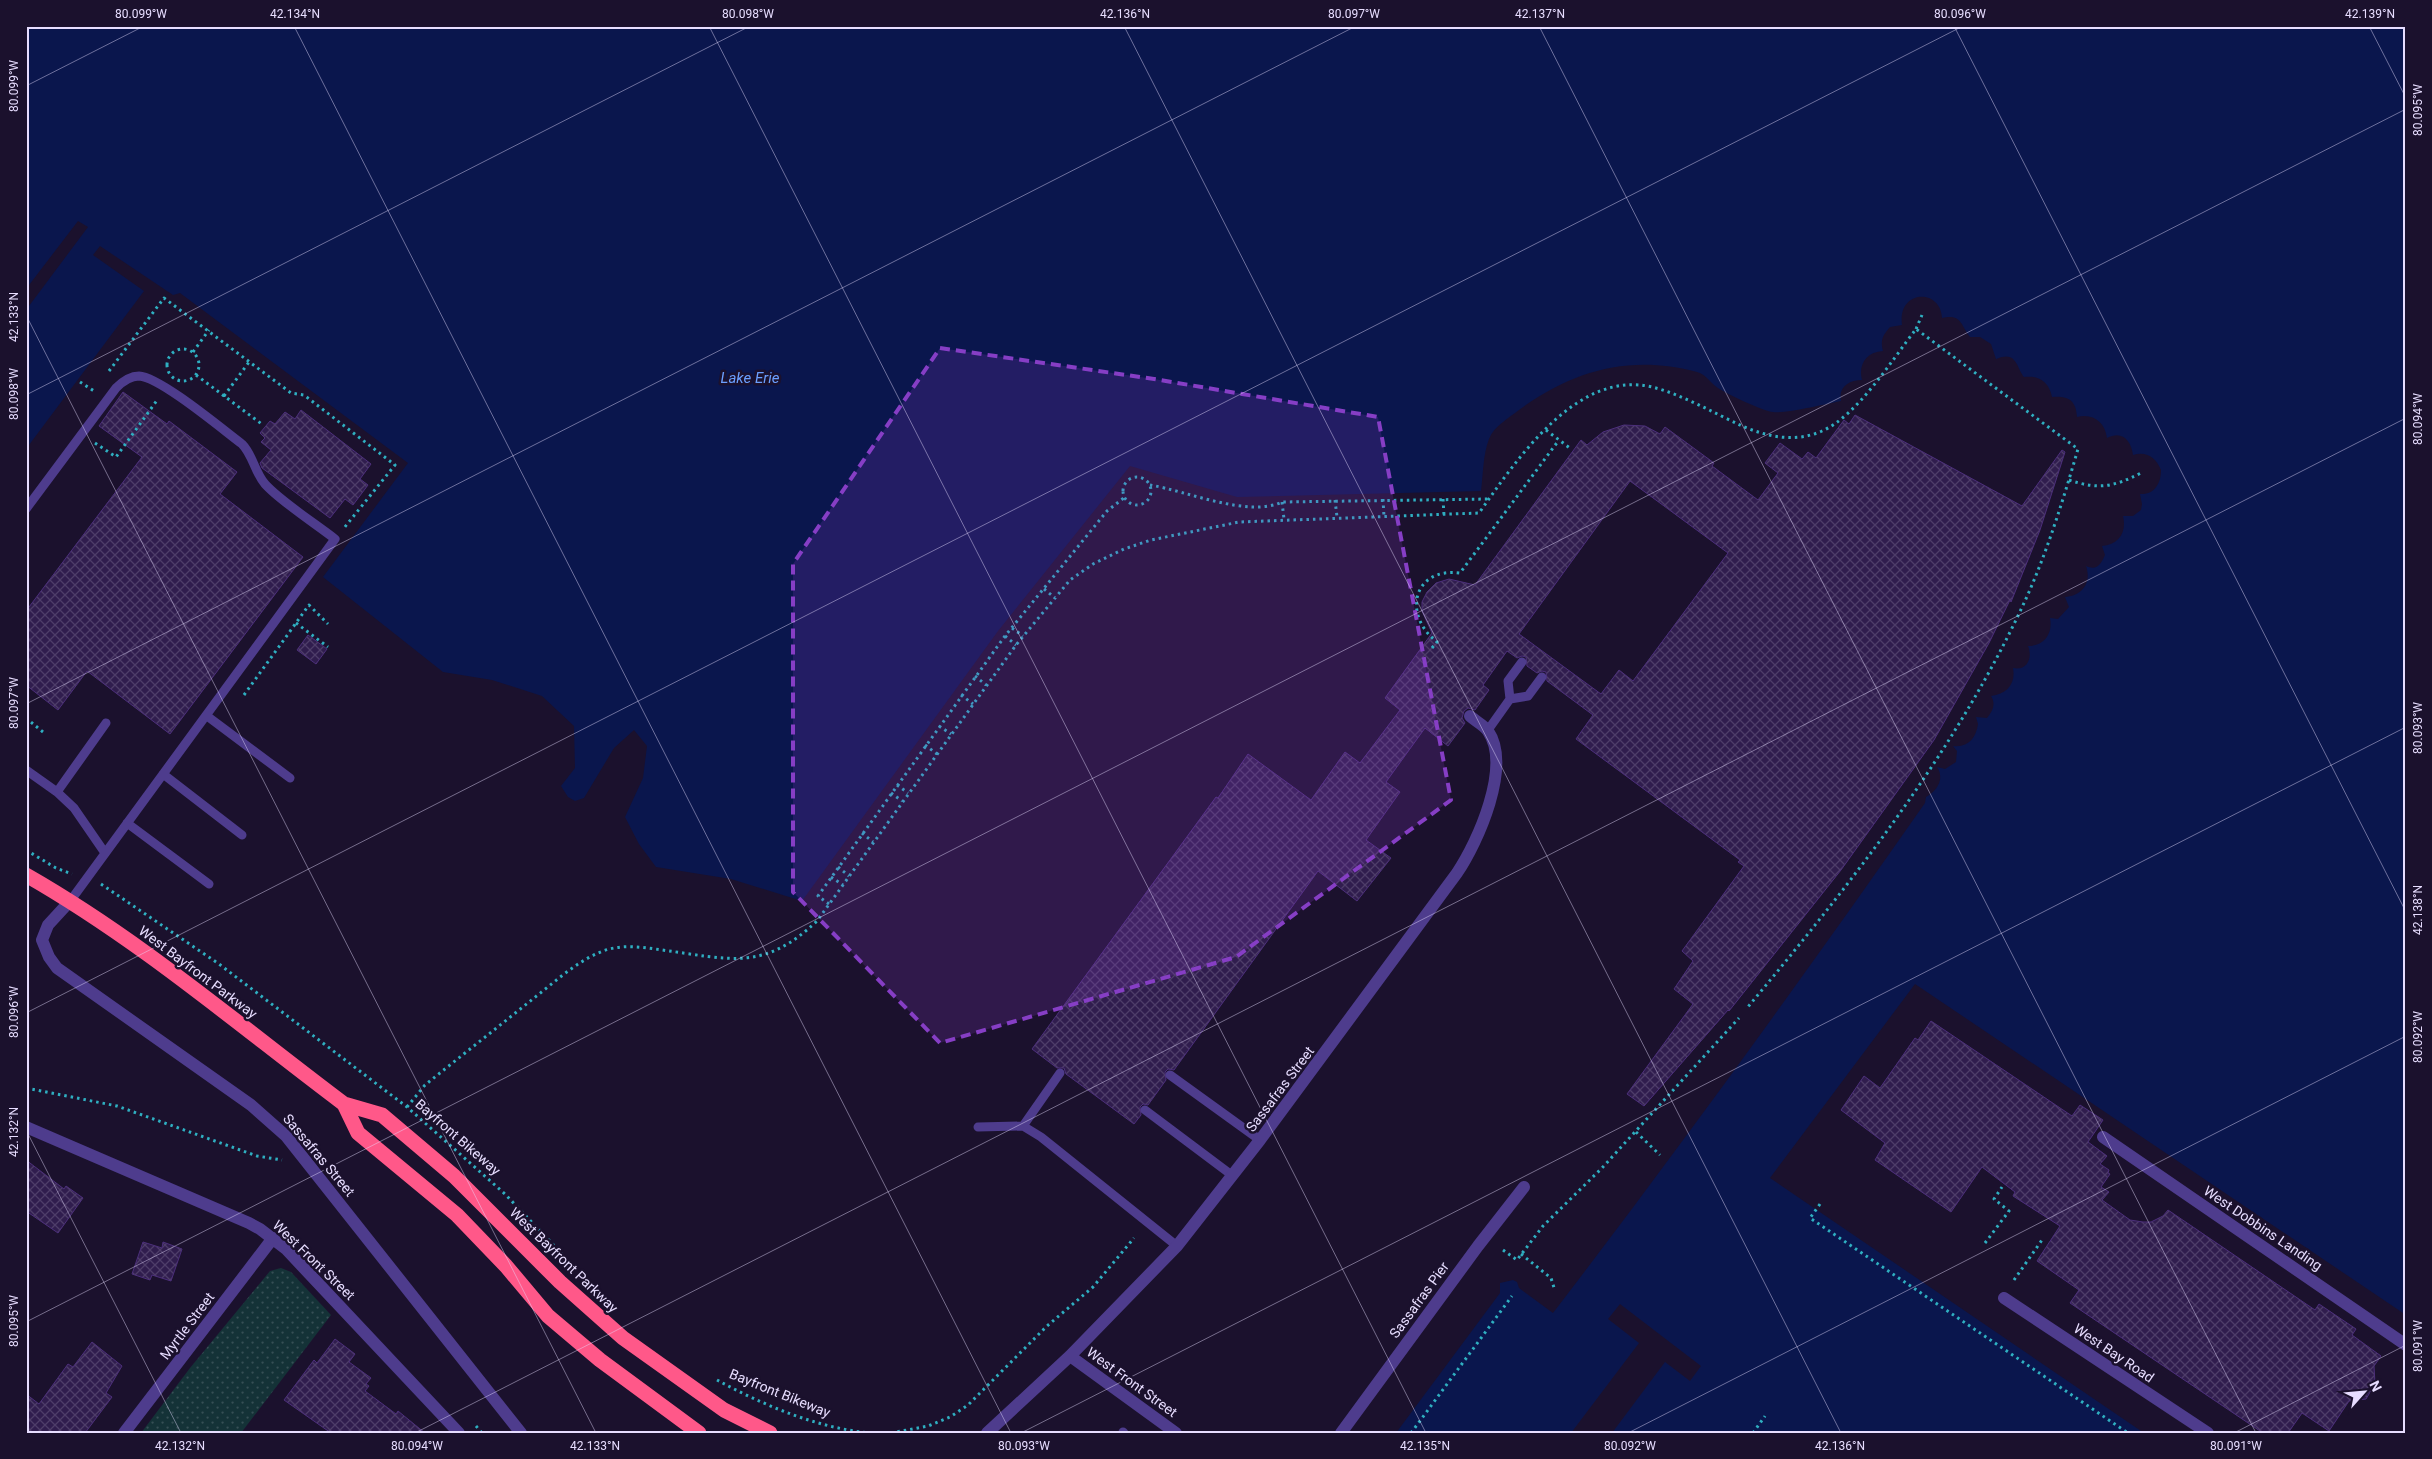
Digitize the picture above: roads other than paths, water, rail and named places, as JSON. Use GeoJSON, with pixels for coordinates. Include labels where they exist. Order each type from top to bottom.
{"type":"FeatureCollection","features":[{"type":"Feature","properties":{"kind":"highway","name":"West Bayfront Parkway"},"geometry":{"type":"LineString","coordinates":[[26,876],[70,900],[196,989],[344,1104],[382,1115],[454,1176],[560,1282],[623,1338],[724,1410],[770,1433]]}},
{"type":"Feature","properties":{"kind":"highway","name":"West Bayfront Parkway"},"geometry":{"type":"LineString","coordinates":[[344,1104],[358,1133],[457,1215],[506,1266],[548,1316],[600,1360],[699,1433]]}},
{"type":"Feature","properties":{"kind":"street"},"geometry":{"type":"LineString","coordinates":[[1470,716],[1488,730]]}},
{"type":"Feature","properties":{"kind":"street","name":"Sassafras Street"},"geometry":{"type":"LineString","coordinates":[[987,1433],[1070,1356],[1177,1246],[1260,1140],[1467,858],[1479,833],[1496,766],[1494,745],[1488,730]]}},
{"type":"Feature","properties":{"kind":"street","name":"Sassafras Street"},"geometry":{"type":"LineString","coordinates":[[70,900],[48,925],[42,940],[48,958],[57,968],[251,1105],[286,1136],[521,1433]]}},
{"type":"Feature","properties":{"kind":"street","name":"West Front Street"},"geometry":{"type":"LineString","coordinates":[[26,1127],[249,1223],[273,1238],[343,1308],[459,1433]]}},
{"type":"Feature","properties":{"kind":"street","name":"West Dobbins Landing"},"geometry":{"type":"LineString","coordinates":[[2103,1137],[2388,1331],[2406,1346]]}},
{"type":"Feature","properties":{"kind":"street","name":"Sassafras Pier"},"geometry":{"type":"LineString","coordinates":[[1341,1433],[1478,1246],[1524,1187]]}},
{"type":"Feature","properties":{"kind":"street","name":"Myrtle Street"},"geometry":{"type":"LineString","coordinates":[[124,1433],[273,1238]]}},
{"type":"Feature","properties":{"kind":"street","name":"West Bay Road"},"geometry":{"type":"LineString","coordinates":[[2004,1298],[2208,1433]]}},
{"type":"Feature","properties":{"kind":"street","name":"West Front Street"},"geometry":{"type":"LineString","coordinates":[[1070,1356],[1176,1433]]}},
{"type":"Feature","properties":{"kind":"lane"},"geometry":{"type":"LineString","coordinates":[[26,509],[116,388],[124,381],[139,376],[160,384],[242,444],[247,449],[256,471],[266,485],[335,539],[207,716],[70,900]]}},
{"type":"Feature","properties":{"kind":"lane"},"geometry":{"type":"LineString","coordinates":[[1488,730],[1510,699],[1508,681],[1522,662]]}},
{"type":"Feature","properties":{"kind":"lane"},"geometry":{"type":"LineString","coordinates":[[1510,699],[1528,696],[1542,677]]}},
{"type":"Feature","properties":{"kind":"lane"},"geometry":{"type":"LineString","coordinates":[[207,716],[290,778]]}},
{"type":"Feature","properties":{"kind":"lane"},"geometry":{"type":"LineString","coordinates":[[57,792],[106,723]]}},
{"type":"Feature","properties":{"kind":"lane"},"geometry":{"type":"LineString","coordinates":[[26,770],[57,792],[74,808],[105,854]]}},
{"type":"Feature","properties":{"kind":"lane"},"geometry":{"type":"LineString","coordinates":[[163,774],[242,834]]}},
{"type":"Feature","properties":{"kind":"lane"},"geometry":{"type":"LineString","coordinates":[[127,823],[209,884]]}},
{"type":"Feature","properties":{"kind":"lane"},"geometry":{"type":"LineString","coordinates":[[1023,1126],[1060,1073]]}},
{"type":"Feature","properties":{"kind":"lane"},"geometry":{"type":"LineString","coordinates":[[1170,1075],[1260,1140]]}},
{"type":"Feature","properties":{"kind":"lane"},"geometry":{"type":"LineString","coordinates":[[1144,1110],[1233,1176]]}},
{"type":"Feature","properties":{"kind":"lane"},"geometry":{"type":"LineString","coordinates":[[978,1127],[1023,1126],[1041,1137],[1177,1246]]}},
{"type":"Feature","properties":{"kind":"water","name":"Lake Erie"},"geometry":{"type":"Polygon","coordinates":[[[26,26],[2406,26],[2406,1315],[1915,984],[1770,1178],[2144,1433],[1396,1433],[1500,1293],[1500,1283],[1513,1280],[1517,1282],[1519,1288],[1553,1313],[1742,1060],[1925,803],[1926,797],[1939,784],[1940,776],[1937,767],[1945,769],[1956,762],[1957,751],[1953,746],[1967,744],[1973,738],[1978,724],[1976,717],[1987,718],[1992,710],[1994,705],[1991,696],[2002,693],[2009,687],[2013,679],[2013,668],[2022,668],[2028,663],[2030,655],[2028,646],[2039,644],[2046,638],[2051,624],[2050,618],[2058,619],[2069,607],[2065,597],[2076,594],[2084,588],[2088,578],[2086,566],[2093,568],[2100,564],[2105,555],[2102,546],[2113,543],[2123,532],[2123,516],[2133,516],[2141,510],[2140,494],[2153,491],[2160,480],[2161,470],[2154,459],[2143,454],[2133,455],[2128,441],[2121,436],[2117,435],[2107,438],[2104,427],[2097,420],[2088,416],[2077,417],[2073,402],[2062,397],[2052,397],[2046,384],[2039,378],[2024,377],[2012,358],[2003,357],[1996,359],[1991,344],[1980,337],[1970,337],[1960,322],[1954,317],[1942,318],[1940,308],[1935,301],[1920,297],[1912,299],[1906,304],[1902,313],[1902,325],[1890,327],[1882,341],[1883,351],[1872,354],[1865,360],[1861,369],[1862,380],[1853,381],[1843,388],[1841,401],[1795,410],[1773,412],[1754,406],[1729,394],[1697,372],[1649,365],[1604,369],[1560,385],[1539,396],[1519,410],[1491,434],[1486,451],[1481,491],[1237,497],[1130,466],[998,631],[802,901],[731,879],[656,867],[639,844],[625,817],[643,778],[647,746],[634,730],[614,748],[584,798],[575,801],[568,797],[561,786],[575,768],[574,726],[542,696],[492,680],[443,672],[323,577],[408,463],[180,293],[173,295],[100,246],[93,255],[144,291],[26,449],[26,310],[88,227],[78,221],[26,289],[26,26]]]}}]}
